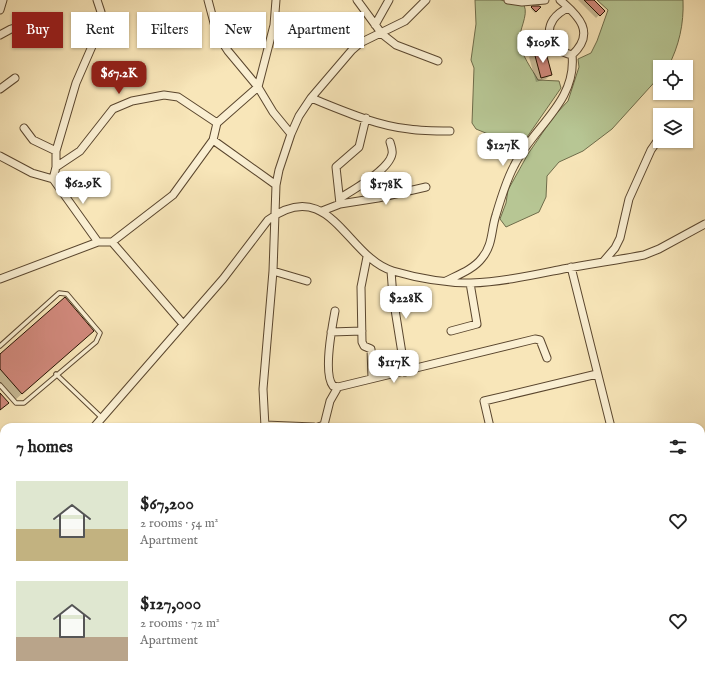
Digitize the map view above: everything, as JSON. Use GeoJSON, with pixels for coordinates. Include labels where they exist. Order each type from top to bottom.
{"type":"FeatureCollection","features":[{"type":"Feature","properties":{"kind":"street"},"geometry":{"type":"LineString","coordinates":[[0,10],[2,0]]}},
{"type":"Feature","properties":{"kind":"street"},"geometry":{"type":"LineString","coordinates":[[52,179],[56,167],[56,151],[76,83],[100,28],[101,12],[97,0]]}},
{"type":"Feature","properties":{"kind":"street"},"geometry":{"type":"LineString","coordinates":[[208,0],[212,21],[217,34],[228,51],[258,87],[272,112],[291,134]]}},
{"type":"Feature","properties":{"kind":"street"},"geometry":{"type":"LineString","coordinates":[[0,279],[98,242],[112,242],[173,195],[213,140],[218,123],[258,87],[275,21],[276,0]]}},
{"type":"Feature","properties":{"kind":"street"},"geometry":{"type":"LineString","coordinates":[[357,0],[382,34],[400,48],[438,61]]}},
{"type":"Feature","properties":{"kind":"street"},"geometry":{"type":"LineString","coordinates":[[376,25],[389,0]]}},
{"type":"Feature","properties":{"kind":"street"},"geometry":{"type":"LineString","coordinates":[[265,423],[263,384],[273,271],[276,185],[279,170],[291,134],[300,116],[312,98],[352,50],[360,43],[382,34],[405,21],[426,0]]}},
{"type":"Feature","properties":{"kind":"street"},"geometry":{"type":"LineString","coordinates":[[508,0],[522,2],[545,0]]}},
{"type":"Feature","properties":{"kind":"street"},"geometry":{"type":"LineString","coordinates":[[560,0],[576,13],[584,30],[583,40],[579,49],[572,55]]}},
{"type":"Feature","properties":{"kind":"street"},"geometry":{"type":"LineString","coordinates":[[568,8],[559,12],[552,20],[549,29],[550,39],[555,47],[563,53],[572,55]]}},
{"type":"Feature","properties":{"kind":"street"},"geometry":{"type":"LineString","coordinates":[[0,35],[12,30]]}},
{"type":"Feature","properties":{"kind":"street"},"geometry":{"type":"LineString","coordinates":[[446,281],[472,267],[482,259],[488,249],[495,216],[514,164],[538,130],[560,104],[565,94],[573,66],[572,55]]}},
{"type":"Feature","properties":{"kind":"street"},"geometry":{"type":"LineString","coordinates":[[0,89],[16,78]]}},
{"type":"Feature","properties":{"kind":"street"},"geometry":{"type":"LineString","coordinates":[[56,167],[80,151],[113,110],[132,100],[164,95],[178,97],[218,123]]}},
{"type":"Feature","properties":{"kind":"street"},"geometry":{"type":"LineString","coordinates":[[312,98],[366,118],[408,129],[450,131]]}},
{"type":"Feature","properties":{"kind":"street"},"geometry":{"type":"LineString","coordinates":[[340,201],[336,167],[360,144],[366,118]]}},
{"type":"Feature","properties":{"kind":"street"},"geometry":{"type":"LineString","coordinates":[[24,128],[33,140],[56,151]]}},
{"type":"Feature","properties":{"kind":"street"},"geometry":{"type":"LineString","coordinates":[[213,140],[276,185]]}},
{"type":"Feature","properties":{"kind":"street"},"geometry":{"type":"LineString","coordinates":[[322,211],[363,185],[389,160],[392,151],[390,142]]}},
{"type":"Feature","properties":{"kind":"street"},"geometry":{"type":"LineString","coordinates":[[603,262],[615,248],[620,238],[628,199],[653,148]]}},
{"type":"Feature","properties":{"kind":"street"},"geometry":{"type":"LineString","coordinates":[[0,156],[32,173],[52,179],[98,242]]}},
{"type":"Feature","properties":{"kind":"street"},"geometry":{"type":"LineString","coordinates":[[340,201],[378,198],[426,187]]}},
{"type":"Feature","properties":{"kind":"street"},"geometry":{"type":"LineString","coordinates":[[97,423],[223,279],[268,220],[276,215],[300,207],[322,211],[343,228],[367,256],[391,271],[446,281],[470,283],[502,280],[644,255],[659,249],[705,224]]}},
{"type":"Feature","properties":{"kind":"street"},"geometry":{"type":"LineString","coordinates":[[112,242],[183,324]]}},
{"type":"Feature","properties":{"kind":"street"},"geometry":{"type":"LineString","coordinates":[[367,256],[361,290],[363,298],[362,331],[363,345],[371,349],[372,378]]}},
{"type":"Feature","properties":{"kind":"street"},"geometry":{"type":"LineString","coordinates":[[570,267],[610,423]]}},
{"type":"Feature","properties":{"kind":"street"},"geometry":{"type":"LineString","coordinates":[[273,271],[307,281]]}},
{"type":"Feature","properties":{"kind":"street"},"geometry":{"type":"LineString","coordinates":[[391,271],[393,297],[405,372]]}},
{"type":"Feature","properties":{"kind":"street"},"geometry":{"type":"LineString","coordinates":[[452,331],[477,324],[470,283]]}},
{"type":"Feature","properties":{"kind":"street"},"geometry":{"type":"LineString","coordinates":[[335,311],[331,332],[328,379],[333,386],[338,387],[372,378],[405,372],[535,339],[540,340],[542,343],[547,358]]}},
{"type":"Feature","properties":{"kind":"street"},"geometry":{"type":"LineString","coordinates":[[331,332],[362,331]]}},
{"type":"Feature","properties":{"kind":"street"},"geometry":{"type":"LineString","coordinates":[[489,423],[484,401],[597,374]]}},
{"type":"Feature","properties":{"kind":"street"},"geometry":{"type":"LineString","coordinates":[[324,423],[330,401],[338,387]]}},
{"type":"Feature","properties":{"kind":"lane"},"geometry":{"type":"LineString","coordinates":[[0,346],[59,293],[67,294],[100,333],[100,337],[24,403],[16,403],[0,385]]}},
{"type":"Feature","properties":{"kind":"lane"},"geometry":{"type":"LineString","coordinates":[[56,374],[101,417]]}},
{"type":"Feature","properties":{"kind":"green space"},"geometry":{"type":"Polygon","coordinates":[[[475,0],[500,0],[524,5],[525,14],[520,37],[521,47],[525,57],[538,80],[559,81],[561,88],[518,150],[505,141],[476,129],[472,123],[474,68],[471,60],[476,24],[475,0]]]}},
{"type":"Feature","properties":{"kind":"green space"},"geometry":{"type":"Polygon","coordinates":[[[597,0],[683,0],[682,26],[671,60],[653,60],[653,84],[612,129],[583,151],[559,162],[547,176],[546,197],[539,212],[506,227],[500,219],[506,203],[508,190],[528,154],[554,116],[568,101],[579,67],[578,59],[591,53],[608,10],[597,0]]]}},
{"type":"Feature","properties":{"kind":"building"},"geometry":{"type":"Polygon","coordinates":[[[584,0],[594,0],[605,11],[600,16],[584,0]]]}},
{"type":"Feature","properties":{"kind":"building"},"geometry":{"type":"Polygon","coordinates":[[[531,7],[541,7],[536,12],[531,7]]]}},
{"type":"Feature","properties":{"kind":"building"},"geometry":{"type":"Polygon","coordinates":[[[545,49],[552,75],[541,78],[534,52],[545,49]]]}},
{"type":"Feature","properties":{"kind":"building"},"geometry":{"type":"Polygon","coordinates":[[[65,297],[94,331],[22,394],[0,369],[0,354],[65,297]]]}},
{"type":"Feature","properties":{"kind":"building"},"geometry":{"type":"Polygon","coordinates":[[[0,393],[9,403],[0,410],[0,393]]]}}]}
